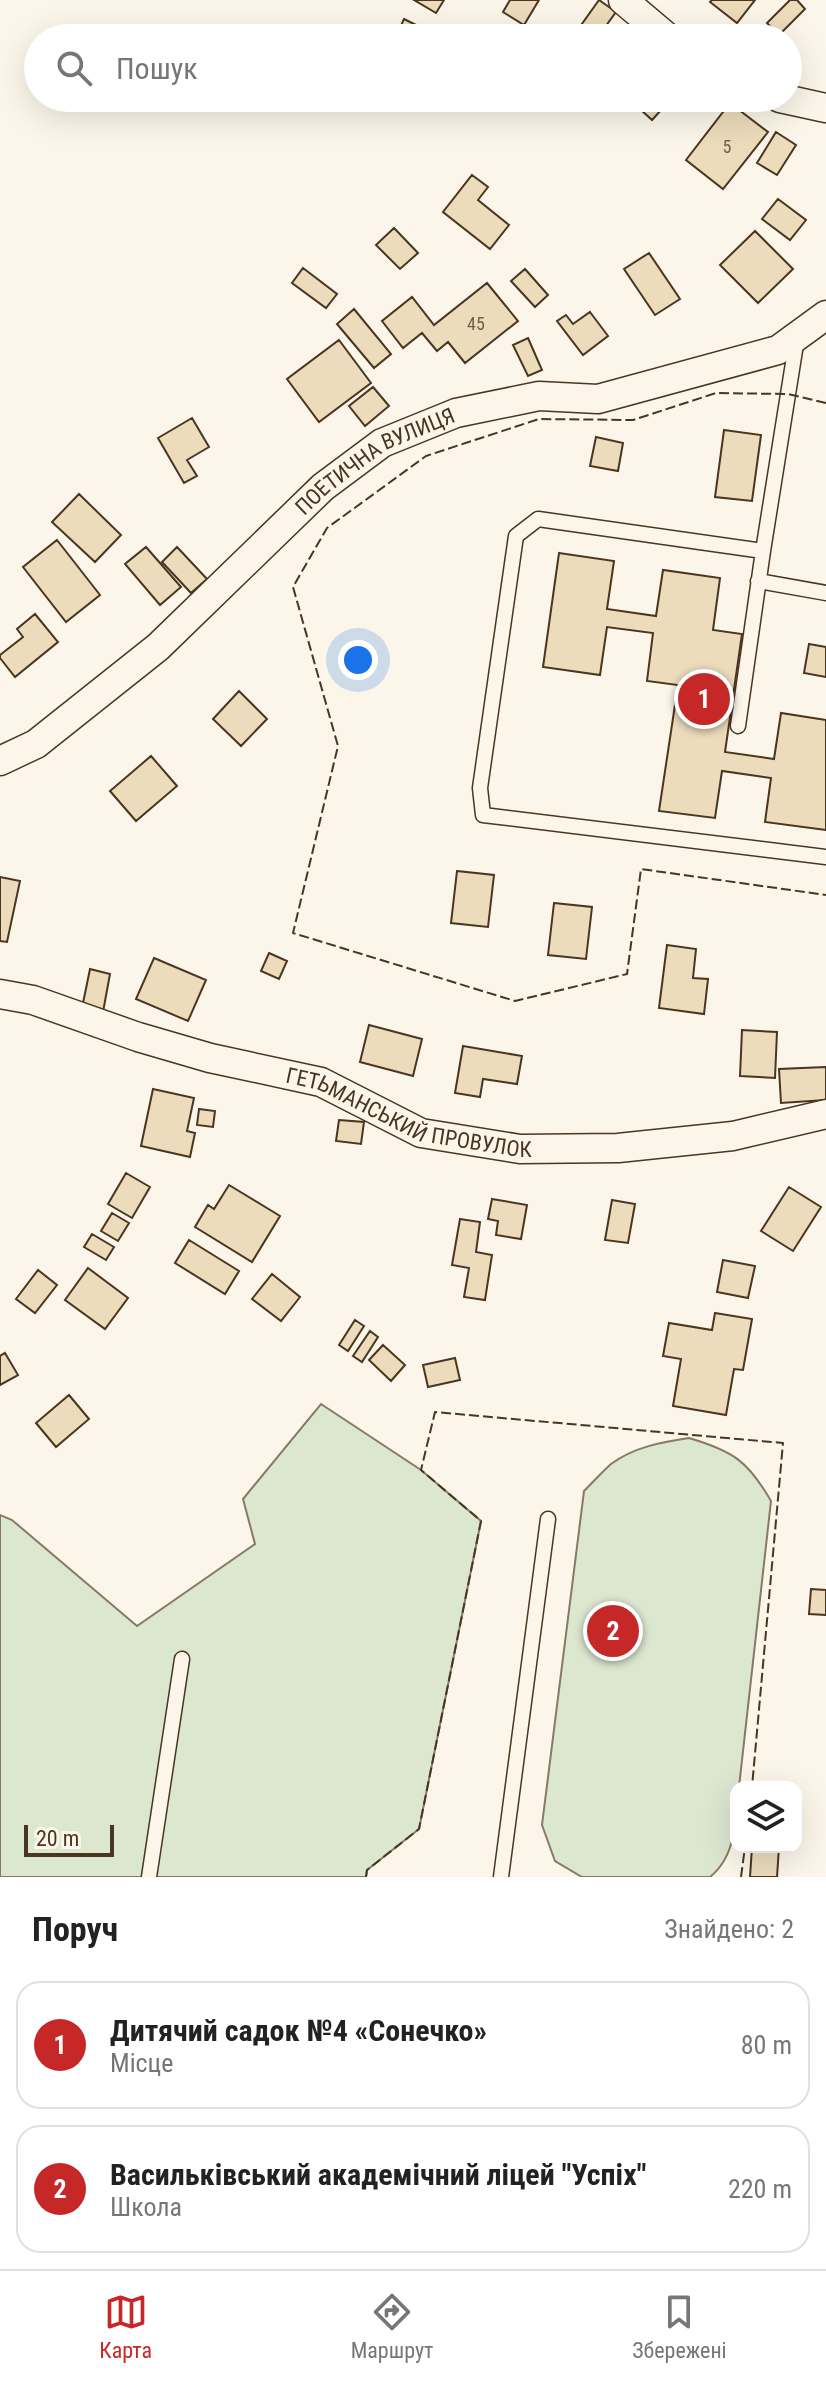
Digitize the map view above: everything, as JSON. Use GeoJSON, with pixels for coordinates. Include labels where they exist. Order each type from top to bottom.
{"type":"FeatureCollection","features":[{"type":"Feature","properties":{"kind":"street"},"geometry":{"type":"LineString","coordinates":[[623,0],[651,24]]}},
{"type":"Feature","properties":{"kind":"street"},"geometry":{"type":"LineString","coordinates":[[802,103],[826,108]]}},
{"type":"Feature","properties":{"kind":"street","name":"ПОЕТИЧНА ВУЛИЦЯ"},"geometry":{"type":"LineString","coordinates":[[0,761],[36,744],[158,647],[323,487],[382,443],[456,413],[539,396],[598,399],[778,350],[826,315]]}},
{"type":"Feature","properties":{"kind":"street","name":"ГЕТЬМАНСЬКИЙ ПРОВУЛОК"},"geometry":{"type":"LineString","coordinates":[[0,994],[33,1000],[138,1037],[210,1058],[321,1082],[421,1133],[520,1149],[618,1148],[733,1136],[826,1114]]}},
{"type":"Feature","properties":{"kind":"lane"},"geometry":{"type":"LineString","coordinates":[[738,726],[798,336]]}},
{"type":"Feature","properties":{"kind":"lane"},"geometry":{"type":"LineString","coordinates":[[763,551],[538,519],[516,536],[480,788],[483,815],[826,857]]}},
{"type":"Feature","properties":{"kind":"lane"},"geometry":{"type":"LineString","coordinates":[[758,581],[826,593]]}},
{"type":"Feature","properties":{"kind":"lane"},"geometry":{"type":"LineString","coordinates":[[501,1877],[548,1519]]}},
{"type":"Feature","properties":{"kind":"lane"},"geometry":{"type":"LineString","coordinates":[[149,1877],[182,1659]]}},
{"type":"Feature","properties":{"kind":"green space"},"geometry":{"type":"Polygon","coordinates":[[[321,1404],[421,1470],[481,1521],[419,1829],[367,1870],[366,1877],[0,1877],[0,1515],[12,1520],[137,1626],[255,1544],[243,1499],[321,1404]]]}},
{"type":"Feature","properties":{"kind":"green space"},"geometry":{"type":"Polygon","coordinates":[[[689,1438],[728,1453],[747,1467],[771,1501],[740,1781],[730,1781],[730,1847],[719,1868],[710,1877],[582,1877],[555,1861],[542,1825],[584,1491],[611,1464],[629,1453],[689,1438]]]}},
{"type":"Feature","properties":{"kind":"building"},"geometry":{"type":"Polygon","coordinates":[[[414,0],[444,0],[436,13],[414,0]]]}},
{"type":"Feature","properties":{"kind":"building"},"geometry":{"type":"Polygon","coordinates":[[[510,0],[539,0],[525,24],[503,12],[510,0]]]}},
{"type":"Feature","properties":{"kind":"building"},"geometry":{"type":"Polygon","coordinates":[[[599,0],[616,12],[607,24],[582,24],[599,0]]]}},
{"type":"Feature","properties":{"kind":"building"},"geometry":{"type":"Polygon","coordinates":[[[755,0],[737,23],[710,2],[755,0]]]}},
{"type":"Feature","properties":{"kind":"building"},"geometry":{"type":"Polygon","coordinates":[[[790,0],[797,0],[805,9],[790,24],[767,23],[790,0]]]}},
{"type":"Feature","properties":{"kind":"building"},"geometry":{"type":"Polygon","coordinates":[[[643,112],[659,112],[652,120],[643,112]]]}},
{"type":"Feature","properties":{"kind":"building"},"geometry":{"type":"Polygon","coordinates":[[[723,112],[742,112],[768,132],[723,189],[686,160],[723,112]]]}},
{"type":"Feature","properties":{"kind":"building"},"geometry":{"type":"Polygon","coordinates":[[[776,132],[796,145],[777,175],[757,163],[776,132]]]}},
{"type":"Feature","properties":{"kind":"building"},"geometry":{"type":"Polygon","coordinates":[[[472,175],[488,187],[478,200],[509,225],[490,249],[443,212],[472,175]]]}},
{"type":"Feature","properties":{"kind":"building"},"geometry":{"type":"Polygon","coordinates":[[[778,199],[806,220],[790,240],[762,219],[778,199]]]}},
{"type":"Feature","properties":{"kind":"building"},"geometry":{"type":"Polygon","coordinates":[[[394,228],[418,253],[400,269],[376,245],[394,228]]]}},
{"type":"Feature","properties":{"kind":"building"},"geometry":{"type":"Polygon","coordinates":[[[755,231],[793,269],[758,303],[720,265],[755,231]]]}},
{"type":"Feature","properties":{"kind":"building"},"geometry":{"type":"Polygon","coordinates":[[[649,253],[680,299],[655,315],[624,269],[649,253]]]}},
{"type":"Feature","properties":{"kind":"building"},"geometry":{"type":"Polygon","coordinates":[[[303,268],[337,294],[326,308],[292,283],[303,268]]]}},
{"type":"Feature","properties":{"kind":"building"},"geometry":{"type":"Polygon","coordinates":[[[525,269],[548,295],[535,307],[511,281],[525,269]]]}},
{"type":"Feature","properties":{"kind":"building"},"geometry":{"type":"Polygon","coordinates":[[[487,283],[518,321],[465,363],[448,342],[437,351],[422,333],[403,348],[382,321],[412,297],[434,325],[487,283]]]}},
{"type":"Feature","properties":{"kind":"building"},"geometry":{"type":"Polygon","coordinates":[[[354,309],[391,354],[374,368],[337,324],[354,309]]]}},
{"type":"Feature","properties":{"kind":"building"},"geometry":{"type":"Polygon","coordinates":[[[590,312],[608,336],[583,355],[557,321],[566,315],[573,324],[590,312]]]}},
{"type":"Feature","properties":{"kind":"building"},"geometry":{"type":"Polygon","coordinates":[[[528,338],[542,370],[528,376],[513,345],[528,338]]]}},
{"type":"Feature","properties":{"kind":"building"},"geometry":{"type":"Polygon","coordinates":[[[339,340],[371,383],[319,422],[287,379],[339,340]]]}},
{"type":"Feature","properties":{"kind":"building"},"geometry":{"type":"Polygon","coordinates":[[[373,387],[389,406],[365,426],[349,406],[373,387]]]}},
{"type":"Feature","properties":{"kind":"building"},"geometry":{"type":"Polygon","coordinates":[[[192,418],[209,447],[187,460],[197,476],[184,483],[158,438],[192,418]]]}},
{"type":"Feature","properties":{"kind":"building"},"geometry":{"type":"Polygon","coordinates":[[[724,430],[761,435],[752,501],[715,497],[724,430]]]}},
{"type":"Feature","properties":{"kind":"building"},"geometry":{"type":"Polygon","coordinates":[[[596,437],[623,443],[618,471],[590,466],[596,437]]]}},
{"type":"Feature","properties":{"kind":"building"},"geometry":{"type":"Polygon","coordinates":[[[79,494],[121,535],[95,562],[52,522],[79,494]]]}},
{"type":"Feature","properties":{"kind":"building"},"geometry":{"type":"Polygon","coordinates":[[[57,540],[100,595],[66,622],[23,567],[57,540]]]}},
{"type":"Feature","properties":{"kind":"building"},"geometry":{"type":"Polygon","coordinates":[[[146,547],[181,587],[160,605],[125,564],[146,547]]]}},
{"type":"Feature","properties":{"kind":"building"},"geometry":{"type":"Polygon","coordinates":[[[177,547],[207,579],[191,593],[162,562],[177,547]]]}},
{"type":"Feature","properties":{"kind":"building"},"geometry":{"type":"Polygon","coordinates":[[[559,553],[614,561],[607,609],[656,616],[663,570],[720,578],[713,630],[742,634],[725,752],[774,759],[781,713],[826,720],[826,830],[765,822],[771,778],[722,771],[715,818],[659,811],[678,685],[647,681],[653,633],[607,627],[600,675],[543,667],[559,553]]]}},
{"type":"Feature","properties":{"kind":"building"},"geometry":{"type":"Polygon","coordinates":[[[35,614],[58,642],[15,677],[0,655],[23,637],[17,629],[35,614]]]}},
{"type":"Feature","properties":{"kind":"building"},"geometry":{"type":"Polygon","coordinates":[[[809,644],[826,647],[826,677],[804,673],[809,644]]]}},
{"type":"Feature","properties":{"kind":"building"},"geometry":{"type":"Polygon","coordinates":[[[239,691],[267,719],[241,746],[213,719],[239,691]]]}},
{"type":"Feature","properties":{"kind":"building"},"geometry":{"type":"Polygon","coordinates":[[[151,756],[177,786],[136,821],[110,791],[151,756]]]}},
{"type":"Feature","properties":{"kind":"building"},"geometry":{"type":"Polygon","coordinates":[[[457,871],[494,875],[488,927],[451,923],[457,871]]]}},
{"type":"Feature","properties":{"kind":"building"},"geometry":{"type":"Polygon","coordinates":[[[0,877],[20,881],[7,942],[0,941],[0,877]]]}},
{"type":"Feature","properties":{"kind":"building"},"geometry":{"type":"Polygon","coordinates":[[[554,903],[592,907],[586,959],[548,955],[554,903]]]}},
{"type":"Feature","properties":{"kind":"building"},"geometry":{"type":"Polygon","coordinates":[[[667,945],[696,949],[693,978],[708,979],[704,1014],[659,1008],[667,945]]]}},
{"type":"Feature","properties":{"kind":"building"},"geometry":{"type":"Polygon","coordinates":[[[269,953],[287,961],[279,979],[261,971],[269,953]]]}},
{"type":"Feature","properties":{"kind":"building"},"geometry":{"type":"Polygon","coordinates":[[[154,958],[206,980],[188,1021],[136,999],[154,958]]]}},
{"type":"Feature","properties":{"kind":"building"},"geometry":{"type":"Polygon","coordinates":[[[90,969],[110,974],[103,1012],[82,1008],[90,969]]]}},
{"type":"Feature","properties":{"kind":"building"},"geometry":{"type":"Polygon","coordinates":[[[369,1025],[422,1039],[413,1076],[360,1062],[369,1025]]]}},
{"type":"Feature","properties":{"kind":"building"},"geometry":{"type":"Polygon","coordinates":[[[742,1030],[777,1032],[775,1078],[740,1076],[742,1030]]]}},
{"type":"Feature","properties":{"kind":"building"},"geometry":{"type":"Polygon","coordinates":[[[463,1046],[522,1056],[517,1084],[483,1079],[480,1097],[455,1093],[463,1046]]]}},
{"type":"Feature","properties":{"kind":"building"},"geometry":{"type":"Polygon","coordinates":[[[826,1067],[826,1100],[781,1103],[779,1069],[826,1067]]]}},
{"type":"Feature","properties":{"kind":"building"},"geometry":{"type":"Polygon","coordinates":[[[153,1089],[194,1098],[187,1131],[195,1133],[190,1157],[141,1146],[153,1089]]]}},
{"type":"Feature","properties":{"kind":"building"},"geometry":{"type":"Polygon","coordinates":[[[199,1109],[215,1111],[213,1127],[197,1125],[199,1109]]]}},
{"type":"Feature","properties":{"kind":"building"},"geometry":{"type":"Polygon","coordinates":[[[339,1120],[364,1122],[361,1144],[336,1141],[339,1120]]]}},
{"type":"Feature","properties":{"kind":"building"},"geometry":{"type":"Polygon","coordinates":[[[126,1173],[150,1187],[132,1218],[108,1204],[126,1173]]]}},
{"type":"Feature","properties":{"kind":"building"},"geometry":{"type":"Polygon","coordinates":[[[229,1185],[280,1216],[252,1262],[195,1227],[208,1205],[214,1209],[229,1185]]]}},
{"type":"Feature","properties":{"kind":"building"},"geometry":{"type":"Polygon","coordinates":[[[789,1187],[821,1207],[793,1251],[761,1231],[789,1187]]]}},
{"type":"Feature","properties":{"kind":"building"},"geometry":{"type":"Polygon","coordinates":[[[492,1199],[527,1205],[521,1239],[496,1235],[498,1221],[488,1219],[492,1199]]]}},
{"type":"Feature","properties":{"kind":"building"},"geometry":{"type":"Polygon","coordinates":[[[612,1200],[635,1204],[628,1243],[605,1240],[612,1200]]]}},
{"type":"Feature","properties":{"kind":"building"},"geometry":{"type":"Polygon","coordinates":[[[112,1213],[129,1223],[118,1241],[101,1231],[112,1213]]]}},
{"type":"Feature","properties":{"kind":"building"},"geometry":{"type":"Polygon","coordinates":[[[460,1219],[480,1222],[476,1252],[492,1255],[485,1300],[464,1297],[469,1268],[452,1265],[460,1219]]]}},
{"type":"Feature","properties":{"kind":"building"},"geometry":{"type":"Polygon","coordinates":[[[92,1234],[114,1247],[106,1260],[84,1247],[92,1234]]]}},
{"type":"Feature","properties":{"kind":"building"},"geometry":{"type":"Polygon","coordinates":[[[189,1240],[239,1271],[225,1294],[175,1263],[189,1240]]]}},
{"type":"Feature","properties":{"kind":"building"},"geometry":{"type":"Polygon","coordinates":[[[723,1260],[755,1266],[748,1298],[717,1292],[723,1260]]]}},
{"type":"Feature","properties":{"kind":"building"},"geometry":{"type":"Polygon","coordinates":[[[88,1268],[128,1298],[105,1329],[65,1300],[88,1268]]]}},
{"type":"Feature","properties":{"kind":"building"},"geometry":{"type":"Polygon","coordinates":[[[38,1270],[57,1285],[35,1313],[16,1299],[38,1270]]]}},
{"type":"Feature","properties":{"kind":"building"},"geometry":{"type":"Polygon","coordinates":[[[272,1274],[300,1297],[281,1321],[252,1299],[272,1274]]]}},
{"type":"Feature","properties":{"kind":"building"},"geometry":{"type":"Polygon","coordinates":[[[715,1313],[752,1319],[743,1370],[734,1369],[726,1415],[673,1406],[681,1359],[663,1356],[669,1323],[712,1330],[715,1313]]]}},
{"type":"Feature","properties":{"kind":"building"},"geometry":{"type":"Polygon","coordinates":[[[355,1320],[364,1326],[348,1351],[339,1345],[355,1320]]]}},
{"type":"Feature","properties":{"kind":"building"},"geometry":{"type":"Polygon","coordinates":[[[370,1331],[378,1337],[362,1362],[353,1356],[370,1331]]]}},
{"type":"Feature","properties":{"kind":"building"},"geometry":{"type":"Polygon","coordinates":[[[383,1345],[405,1365],[391,1381],[369,1360],[383,1345]]]}},
{"type":"Feature","properties":{"kind":"building"},"geometry":{"type":"Polygon","coordinates":[[[5,1353],[18,1375],[0,1385],[0,1356],[5,1353]]]}},
{"type":"Feature","properties":{"kind":"building"},"geometry":{"type":"Polygon","coordinates":[[[455,1358],[460,1380],[428,1387],[423,1365],[455,1358]]]}},
{"type":"Feature","properties":{"kind":"building"},"geometry":{"type":"Polygon","coordinates":[[[69,1395],[89,1419],[56,1447],[36,1423],[69,1395]]]}},
{"type":"Feature","properties":{"kind":"building"},"geometry":{"type":"Polygon","coordinates":[[[811,1589],[826,1590],[826,1615],[809,1614],[811,1589]]]}},
{"type":"Feature","properties":{"kind":"building"},"geometry":{"type":"Polygon","coordinates":[[[752,1853],[779,1853],[777,1877],[750,1877],[752,1853]]]}},
{"type":"Feature","properties":{"kind":"fence"},"geometry":{"type":"LineString","coordinates":[[826,403],[788,394],[716,393],[633,420],[539,419],[426,456],[327,528],[293,587],[338,746],[293,933],[515,1001],[627,974],[641,869],[826,895]]}},
{"type":"Feature","properties":{"kind":"fence"},"geometry":{"type":"LineString","coordinates":[[366,1877],[367,1870],[419,1829],[481,1521],[421,1470],[435,1412],[783,1443],[753,1781]]}},
{"type":"Feature","properties":{"kind":"fence"},"geometry":{"type":"LineString","coordinates":[[741,1877],[744,1853]]}},
{"type":"Feature","properties":{"kind":"place","name":"Дитячий садок №4 «Сонечко»"},"geometry":{"type":"Point","coordinates":[704,699]}},
{"type":"Feature","properties":{"kind":"place","name":"Васильківський академічний ліцей \"Успіх\""},"geometry":{"type":"Point","coordinates":[613,1631]}}]}
